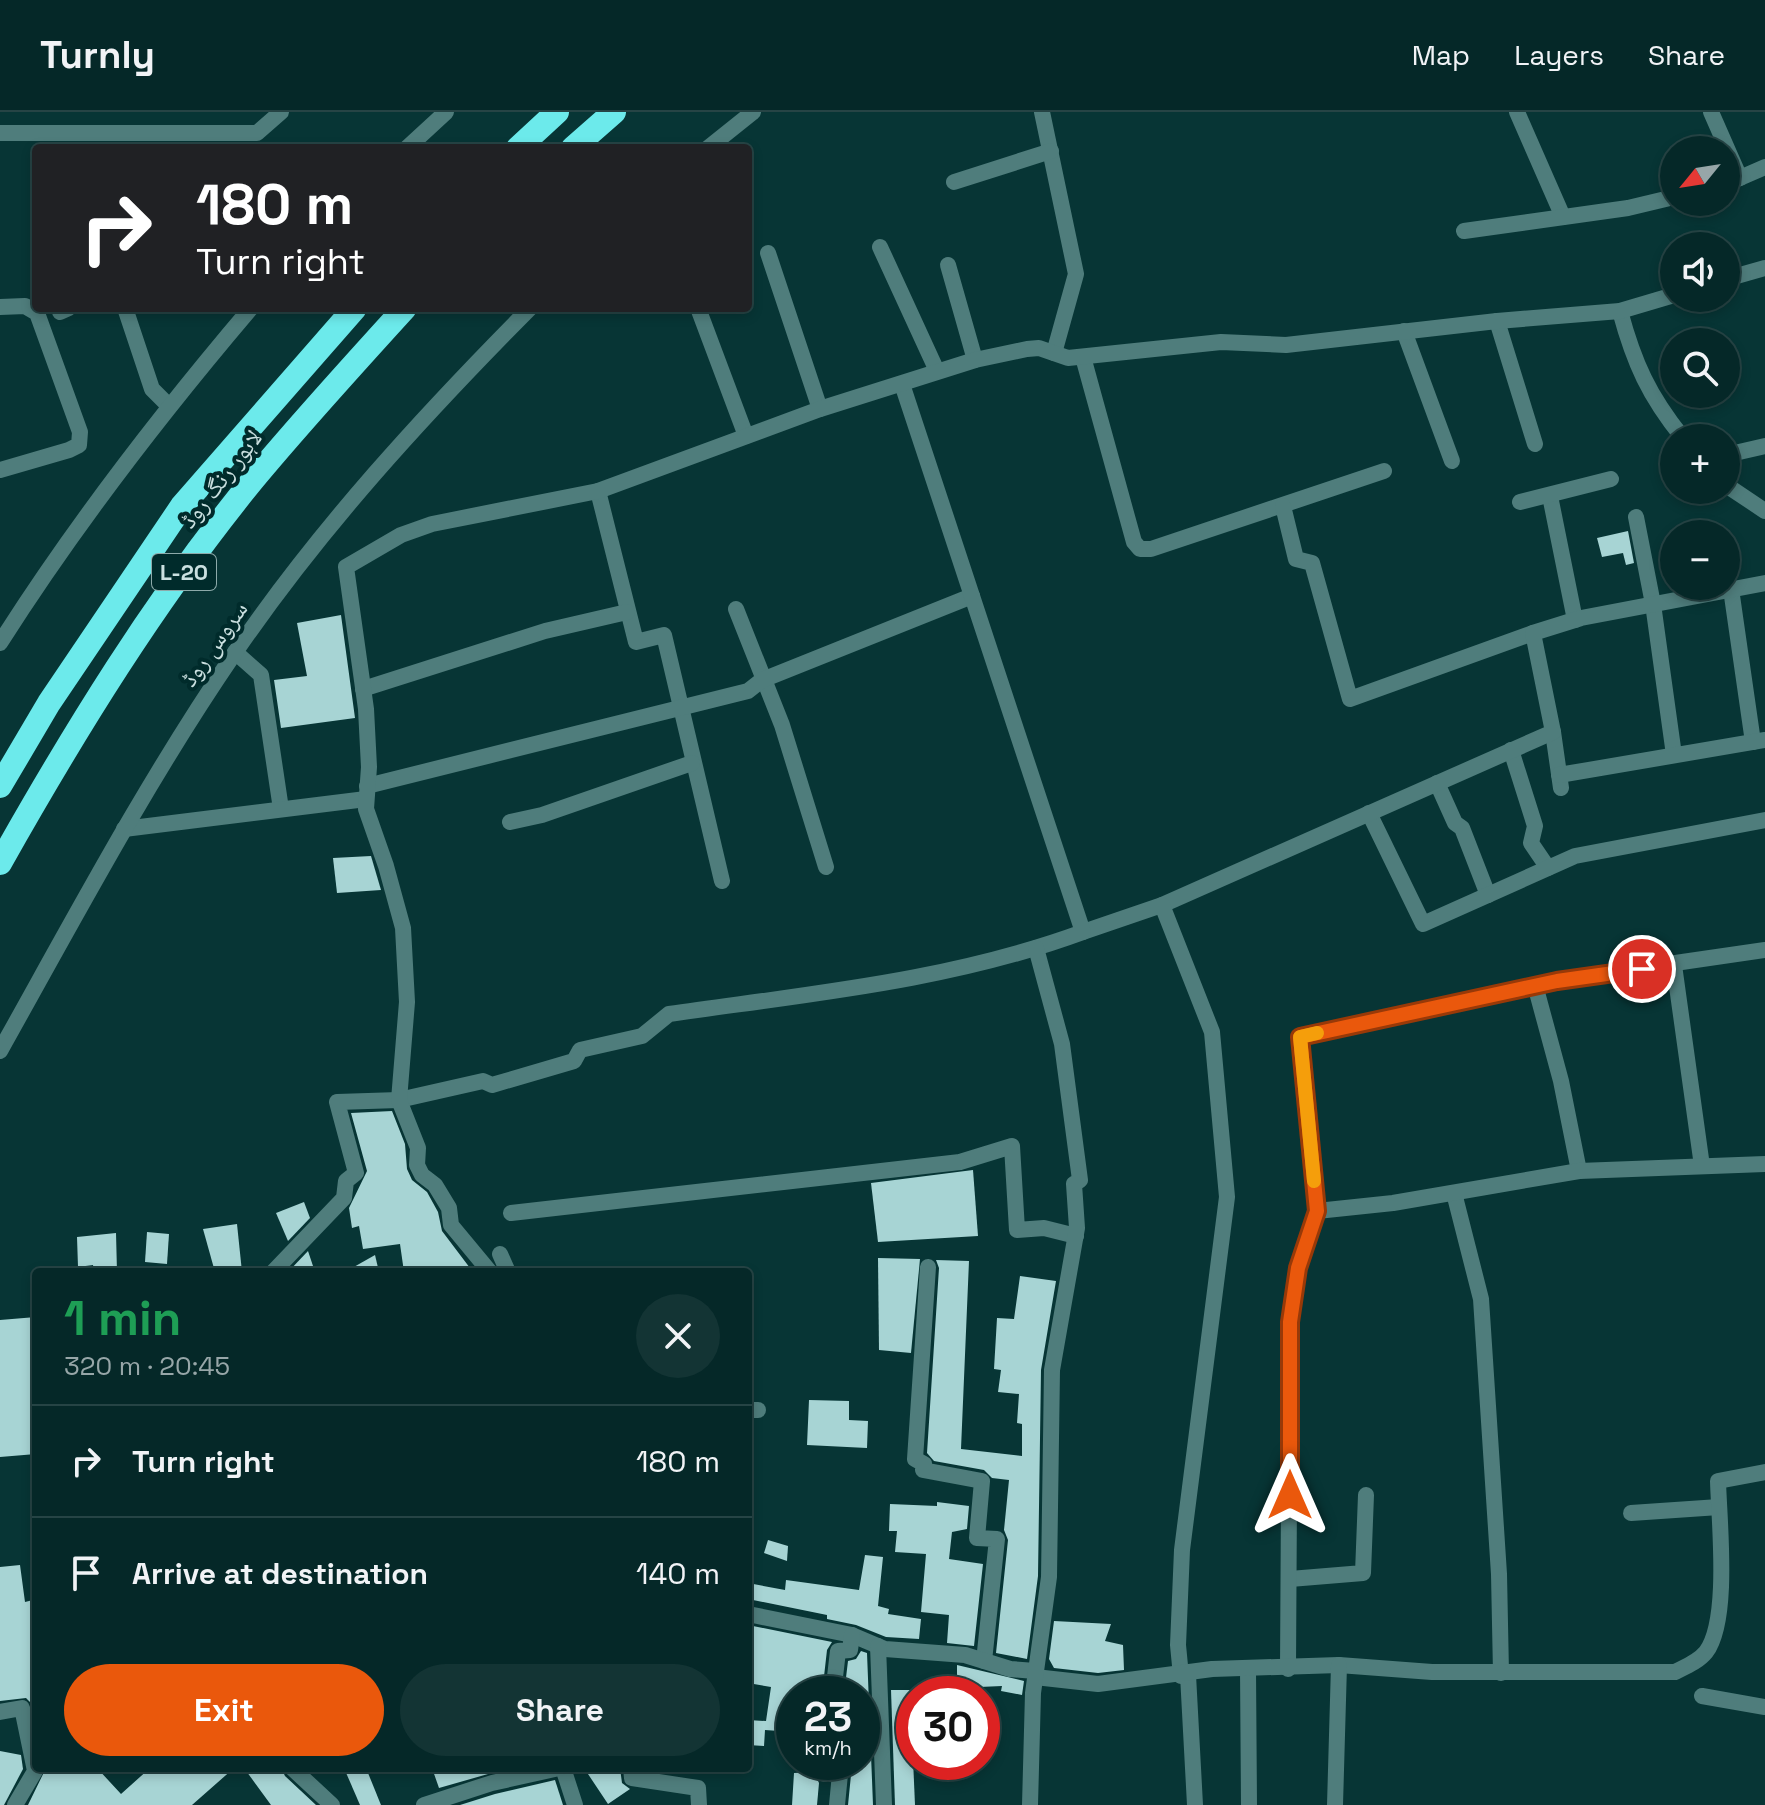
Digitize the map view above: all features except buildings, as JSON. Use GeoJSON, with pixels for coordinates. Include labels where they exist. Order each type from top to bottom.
{"type":"FeatureCollection","features":[{"type":"Feature","properties":{"kind":"highway"},"geometry":{"type":"LineString","coordinates":[[522,144],[557,112]]}},
{"type":"Feature","properties":{"kind":"highway"},"geometry":{"type":"LineString","coordinates":[[578,144],[614,112]]}},
{"type":"Feature","properties":{"kind":"highway","name":"لاہور رنگ روڈ"},"geometry":{"type":"LineString","coordinates":[[0,786],[49,703],[182,506],[352,312]]}},
{"type":"Feature","properties":{"kind":"highway","name":"لاہور رنگ روڈ"},"geometry":{"type":"LineString","coordinates":[[0,863],[93,703],[171,589],[251,483],[401,312]]}},
{"type":"Feature","properties":{"kind":"street"},"geometry":{"type":"LineString","coordinates":[[0,133],[257,133],[281,112]]}},
{"type":"Feature","properties":{"kind":"street"},"geometry":{"type":"LineString","coordinates":[[411,144],[446,112]]}},
{"type":"Feature","properties":{"kind":"street"},"geometry":{"type":"LineString","coordinates":[[713,144],[753,112]]}},
{"type":"Feature","properties":{"kind":"street"},"geometry":{"type":"LineString","coordinates":[[1042,112],[1076,274],[1054,353]]}},
{"type":"Feature","properties":{"kind":"street"},"geometry":{"type":"LineString","coordinates":[[1517,112],[1563,217]]}},
{"type":"Feature","properties":{"kind":"street"},"geometry":{"type":"LineString","coordinates":[[1711,112],[1719,136]]}},
{"type":"Feature","properties":{"kind":"street"},"geometry":{"type":"LineString","coordinates":[[954,182],[1051,151]]}},
{"type":"Feature","properties":{"kind":"street"},"geometry":{"type":"LineString","coordinates":[[1740,178],[1765,167]]}},
{"type":"Feature","properties":{"kind":"street"},"geometry":{"type":"LineString","coordinates":[[1464,231],[1660,200]]}},
{"type":"Feature","properties":{"kind":"street"},"geometry":{"type":"LineString","coordinates":[[880,247],[937,371]]}},
{"type":"Feature","properties":{"kind":"street"},"geometry":{"type":"LineString","coordinates":[[768,253],[820,409]]}},
{"type":"Feature","properties":{"kind":"street"},"geometry":{"type":"LineString","coordinates":[[948,265],[975,360]]}},
{"type":"Feature","properties":{"kind":"street"},"geometry":{"type":"LineString","coordinates":[[1740,275],[1765,268]]}},
{"type":"Feature","properties":{"kind":"street"},"geometry":{"type":"LineString","coordinates":[[487,1268],[451,1225],[449,1208],[435,1185],[422,1175],[417,1165],[418,1148],[399,1100],[407,1013],[403,928],[366,809],[363,689],[346,567],[401,535],[432,524],[598,491],[820,409],[937,371],[1027,349],[1083,357],[1221,342],[1286,345],[1497,321],[1620,311],[1660,299]]}},
{"type":"Feature","properties":{"kind":"street"},"geometry":{"type":"LineString","coordinates":[[0,307],[25,306],[32,310]]}},
{"type":"Feature","properties":{"kind":"street"},"geometry":{"type":"LineString","coordinates":[[1620,311],[1634,363],[1672,424]]}},
{"type":"Feature","properties":{"kind":"street"},"geometry":{"type":"LineString","coordinates":[[0,470],[79,445],[80,432],[35,312]]}},
{"type":"Feature","properties":{"kind":"street"},"geometry":{"type":"LineString","coordinates":[[126,312],[152,389],[168,405]]}},
{"type":"Feature","properties":{"kind":"street"},"geometry":{"type":"LineString","coordinates":[[0,643],[43,575],[168,405],[248,312]]}},
{"type":"Feature","properties":{"kind":"street","name":"سروس روڈ"},"geometry":{"type":"LineString","coordinates":[[0,1051],[124,829],[235,652],[379,468],[526,312]]}},
{"type":"Feature","properties":{"kind":"street"},"geometry":{"type":"LineString","coordinates":[[700,312],[746,436]]}},
{"type":"Feature","properties":{"kind":"street"},"geometry":{"type":"LineString","coordinates":[[1497,321],[1535,444]]}},
{"type":"Feature","properties":{"kind":"street"},"geometry":{"type":"LineString","coordinates":[[1404,331],[1452,461]]}},
{"type":"Feature","properties":{"kind":"street"},"geometry":{"type":"LineString","coordinates":[[1083,357],[1134,542],[1140,549],[1151,549],[1384,471]]}},
{"type":"Feature","properties":{"kind":"street"},"geometry":{"type":"LineString","coordinates":[[902,384],[1083,932]]}},
{"type":"Feature","properties":{"kind":"street"},"geometry":{"type":"LineString","coordinates":[[1740,452],[1765,446]]}},
{"type":"Feature","properties":{"kind":"street"},"geometry":{"type":"LineString","coordinates":[[1520,502],[1611,479]]}},
{"type":"Feature","properties":{"kind":"street"},"geometry":{"type":"LineString","coordinates":[[598,491],[636,642],[664,635],[722,881]]}},
{"type":"Feature","properties":{"kind":"street"},"geometry":{"type":"LineString","coordinates":[[1740,494],[1765,511]]}},
{"type":"Feature","properties":{"kind":"street"},"geometry":{"type":"LineString","coordinates":[[1550,496],[1575,620]]}},
{"type":"Feature","properties":{"kind":"street"},"geometry":{"type":"LineString","coordinates":[[1283,506],[1296,559],[1312,563],[1350,699],[1575,620],[1674,600]]}},
{"type":"Feature","properties":{"kind":"street"},"geometry":{"type":"LineString","coordinates":[[1636,517],[1653,604],[1674,755]]}},
{"type":"Feature","properties":{"kind":"street"},"geometry":{"type":"LineString","coordinates":[[1740,587],[1765,583]]}},
{"type":"Feature","properties":{"kind":"street"},"geometry":{"type":"LineString","coordinates":[[124,829],[281,809],[367,792],[748,691],[762,680],[972,596]]}},
{"type":"Feature","properties":{"kind":"street"},"geometry":{"type":"LineString","coordinates":[[1533,633],[1560,782],[1674,755],[1759,741],[1733,600]]}},
{"type":"Feature","properties":{"kind":"street"},"geometry":{"type":"LineString","coordinates":[[736,609],[782,725],[826,867]]}},
{"type":"Feature","properties":{"kind":"street"},"geometry":{"type":"LineString","coordinates":[[363,689],[545,631],[627,612]]}},
{"type":"Feature","properties":{"kind":"street"},"geometry":{"type":"LineString","coordinates":[[235,652],[261,675],[281,809]]}},
{"type":"Feature","properties":{"kind":"street"},"geometry":{"type":"LineString","coordinates":[[277,1268],[344,1198],[346,1181],[356,1173],[337,1102],[399,1100],[483,1081],[492,1085],[574,1061],[580,1050],[642,1036],[669,1014],[898,981],[1036,948],[1162,905],[1553,732]]}},
{"type":"Feature","properties":{"kind":"street"},"geometry":{"type":"LineString","coordinates":[[1511,750],[1535,826],[1531,843],[1548,868]]}},
{"type":"Feature","properties":{"kind":"street"},"geometry":{"type":"LineString","coordinates":[[510,822],[542,815],[692,763]]}},
{"type":"Feature","properties":{"kind":"street"},"geometry":{"type":"LineString","coordinates":[[1437,783],[1455,823],[1462,828],[1488,895]]}},
{"type":"Feature","properties":{"kind":"street"},"geometry":{"type":"LineString","coordinates":[[1369,813],[1423,924],[1575,856],[1765,820]]}},
{"type":"Feature","properties":{"kind":"street"},"geometry":{"type":"LineString","coordinates":[[1162,905],[1212,1032],[1227,1197],[1182,1550],[1178,1645],[1184,1676],[1195,1805]]}},
{"type":"Feature","properties":{"kind":"street"},"geometry":{"type":"LineString","coordinates":[[1030,1805],[1035,1674],[1049,1577],[1052,1370],[1076,1236],[1074,1184],[1080,1180],[1062,1044],[1036,948]]}},
{"type":"Feature","properties":{"kind":"street"},"geometry":{"type":"LineString","coordinates":[[1288,1669],[1290,1322],[1298,1268],[1317,1211],[1300,1037],[1535,985],[1764,955]]}},
{"type":"Feature","properties":{"kind":"street"},"geometry":{"type":"LineString","coordinates":[[1674,965],[1702,1166]]}},
{"type":"Feature","properties":{"kind":"street"},"geometry":{"type":"LineString","coordinates":[[1535,985],[1561,1081],[1579,1171]]}},
{"type":"Feature","properties":{"kind":"street"},"geometry":{"type":"LineString","coordinates":[[511,1213],[960,1162],[1012,1146],[1017,1230],[1044,1228],[1076,1236]]}},
{"type":"Feature","properties":{"kind":"street"},"geometry":{"type":"LineString","coordinates":[[1317,1211],[1454,1193],[1579,1171],[1765,1164]]}},
{"type":"Feature","properties":{"kind":"street"},"geometry":{"type":"LineString","coordinates":[[1454,1193],[1481,1299],[1499,1574],[1501,1673]]}},
{"type":"Feature","properties":{"kind":"street"},"geometry":{"type":"LineString","coordinates":[[500,1254],[506,1268]]}},
{"type":"Feature","properties":{"kind":"street"},"geometry":{"type":"LineString","coordinates":[[928,1267],[915,1459],[924,1464],[923,1470],[982,1481],[977,1538],[997,1539],[984,1661]]}},
{"type":"Feature","properties":{"kind":"street"},"geometry":{"type":"LineString","coordinates":[[752,1615],[852,1635],[878,1646],[965,1655],[1035,1674],[1098,1684],[1184,1676],[1212,1669],[1339,1665],[1501,1673],[1675,1672],[1705,1653],[1715,1634],[1721,1551],[1718,1481],[1765,1472]]}},
{"type":"Feature","properties":{"kind":"street"},"geometry":{"type":"LineString","coordinates":[[1290,1579],[1363,1573],[1366,1495]]}},
{"type":"Feature","properties":{"kind":"street"},"geometry":{"type":"LineString","coordinates":[[1631,1513],[1719,1507]]}},
{"type":"Feature","properties":{"kind":"street"},"geometry":{"type":"LineString","coordinates":[[835,1676],[838,1651],[850,1650],[852,1635]]}},
{"type":"Feature","properties":{"kind":"street"},"geometry":{"type":"LineString","coordinates":[[878,1646],[884,1805]]}},
{"type":"Feature","properties":{"kind":"street"},"geometry":{"type":"LineString","coordinates":[[1335,1805],[1339,1665]]}},
{"type":"Feature","properties":{"kind":"street"},"geometry":{"type":"LineString","coordinates":[[1248,1670],[1249,1805]]}},
{"type":"Feature","properties":{"kind":"street"},"geometry":{"type":"LineString","coordinates":[[1702,1696],[1765,1707]]}},
{"type":"Feature","properties":{"kind":"street"},"geometry":{"type":"LineString","coordinates":[[0,1712],[22,1708],[32,1756]]}},
{"type":"Feature","properties":{"kind":"street"},"geometry":{"type":"LineString","coordinates":[[15,1805],[34,1772]]}},
{"type":"Feature","properties":{"kind":"street"},"geometry":{"type":"LineString","coordinates":[[296,1772],[332,1805]]}},
{"type":"Feature","properties":{"kind":"street"},"geometry":{"type":"LineString","coordinates":[[424,1805],[492,1783],[543,1772]]}},
{"type":"Feature","properties":{"kind":"street"},"geometry":{"type":"LineString","coordinates":[[563,1772],[575,1805]]}},
{"type":"Feature","properties":{"kind":"street"},"geometry":{"type":"LineString","coordinates":[[631,1772],[632,1778],[698,1788],[699,1805]]}},
{"type":"Feature","properties":{"kind":"street"},"geometry":{"type":"LineString","coordinates":[[837,1805],[839,1780]]}},
{"type":"Feature","properties":{"kind":"slow traffic"},"geometry":{"type":"LineString","coordinates":[[1314,1181],[1300,1037],[1317,1033]]}},
{"type":"Feature","properties":{"kind":"route"},"geometry":{"type":"LineString","coordinates":[[1290,1495],[1290,1322],[1298,1268],[1317,1211],[1300,1037],[1557,981],[1642,969]]}}]}
